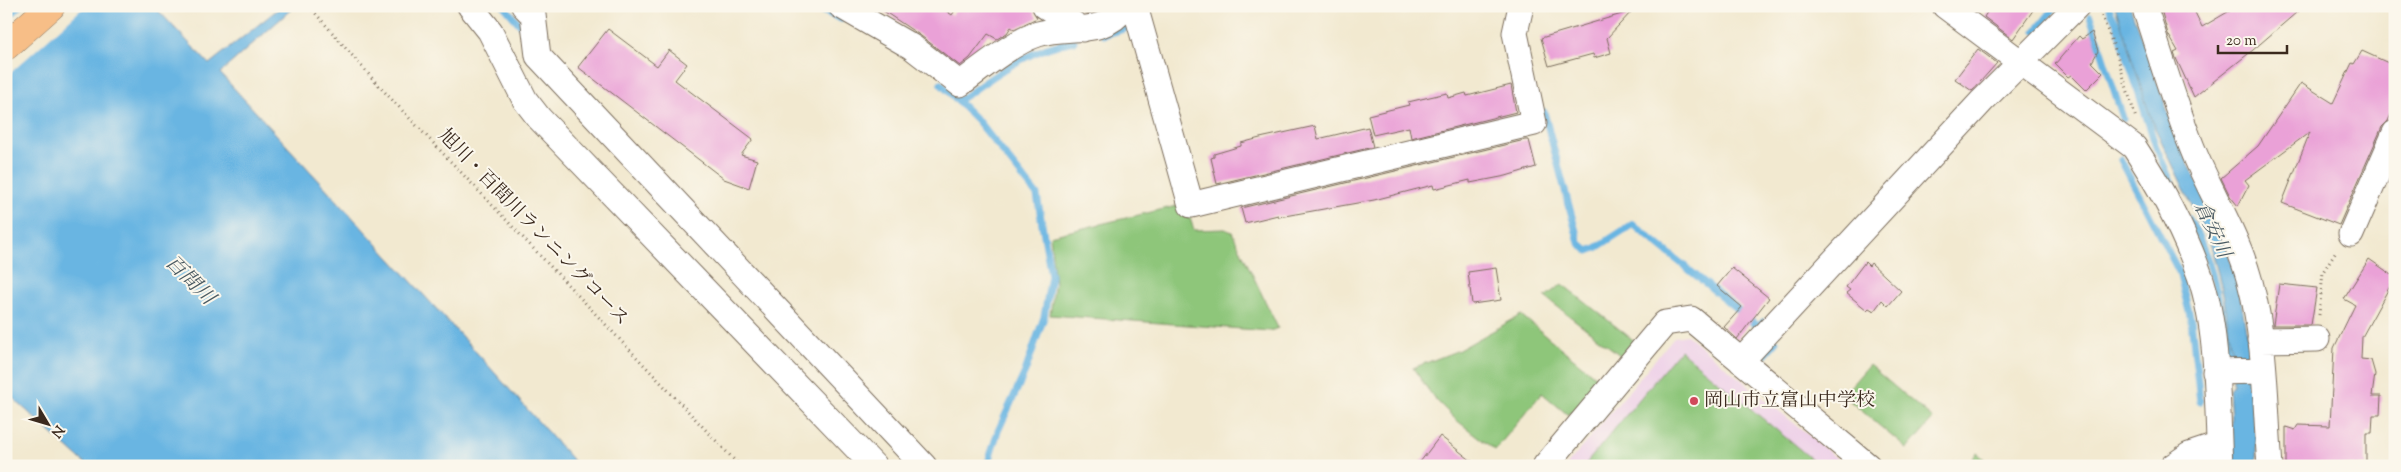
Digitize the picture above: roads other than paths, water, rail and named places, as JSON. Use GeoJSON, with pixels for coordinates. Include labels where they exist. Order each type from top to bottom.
{"type":"FeatureCollection","features":[{"type":"Feature","properties":{"kind":"main road"},"geometry":{"type":"LineString","coordinates":[[6,46],[51,6]]}},
{"type":"Feature","properties":{"kind":"street"},"geometry":{"type":"LineString","coordinates":[[470,6],[490,31],[525,100],[539,118],[874,466]]}},
{"type":"Feature","properties":{"kind":"street"},"geometry":{"type":"LineString","coordinates":[[840,6],[912,47],[960,84],[998,56],[1038,34],[1108,24],[1119,16],[1127,6],[1136,10],[1191,204],[1534,122],[1515,33],[1522,6]]}},
{"type":"Feature","properties":{"kind":"street"},"geometry":{"type":"LineString","coordinates":[[1045,6],[1082,29]]}},
{"type":"Feature","properties":{"kind":"street"},"geometry":{"type":"LineString","coordinates":[[1945,6],[2134,147],[2167,206],[2200,277],[2221,372],[2219,456],[2189,455],[2173,466]]}},
{"type":"Feature","properties":{"kind":"street"},"geometry":{"type":"LineString","coordinates":[[1741,361],[2020,61],[2076,6]]}},
{"type":"Feature","properties":{"kind":"street"},"geometry":{"type":"LineString","coordinates":[[2144,6],[2186,132],[2242,258],[2250,282],[2260,340],[2258,371],[2270,466]]}},
{"type":"Feature","properties":{"kind":"street"},"geometry":{"type":"LineString","coordinates":[[532,9],[538,56],[924,466]]}},
{"type":"Feature","properties":{"kind":"street"},"geometry":{"type":"LineString","coordinates":[[2351,234],[2395,133]]}},
{"type":"Feature","properties":{"kind":"street"},"geometry":{"type":"LineString","coordinates":[[1546,466],[1665,323],[1691,319],[1868,466]]}},
{"type":"Feature","properties":{"kind":"street"},"geometry":{"type":"LineString","coordinates":[[2260,340],[2317,339]]}},
{"type":"Feature","properties":{"kind":"street"},"geometry":{"type":"LineString","coordinates":[[2221,372],[2258,371]]}},
{"type":"Feature","properties":{"kind":"water","name":"百間川"},"geometry":{"type":"Polygon","coordinates":[[[6,6],[154,6],[209,64],[282,6],[295,6],[220,73],[578,466],[88,466],[6,392],[6,6]]]}},
{"type":"Feature","properties":{"kind":"water","name":"倉安川"},"geometry":{"type":"Polygon","coordinates":[[[2115,6],[2130,6],[2179,143],[2225,242],[2238,283],[2251,359],[2257,466],[2234,466],[2229,389],[2233,384],[2233,358],[2223,293],[2210,243],[2152,122],[2115,6]]]}},
{"type":"Feature","properties":{"kind":"waterway"},"geometry":{"type":"LineString","coordinates":[[504,6],[522,27]]}},
{"type":"Feature","properties":{"kind":"waterway"},"geometry":{"type":"LineString","coordinates":[[811,6],[841,19]]}},
{"type":"Feature","properties":{"kind":"waterway"},"geometry":{"type":"LineString","coordinates":[[2036,31],[2056,6]]}},
{"type":"Feature","properties":{"kind":"waterway"},"geometry":{"type":"LineString","coordinates":[[2108,6],[2116,22],[2156,147],[2177,196]]}},
{"type":"Feature","properties":{"kind":"waterway"},"geometry":{"type":"LineString","coordinates":[[2090,16],[2123,118]]}},
{"type":"Feature","properties":{"kind":"waterway"},"geometry":{"type":"LineString","coordinates":[[1104,35],[1127,28],[1131,21]]}},
{"type":"Feature","properties":{"kind":"waterway"},"geometry":{"type":"LineString","coordinates":[[958,101],[1013,64],[1042,50],[1074,41]]}},
{"type":"Feature","properties":{"kind":"waterway"},"geometry":{"type":"LineString","coordinates":[[941,84],[978,121],[1037,195],[1051,276],[1044,317],[1025,372],[998,431],[987,466]]}},
{"type":"Feature","properties":{"kind":"waterway"},"geometry":{"type":"LineString","coordinates":[[1544,112],[1579,243],[1588,251],[1596,248],[1633,224],[1759,327],[1763,322]]}},
{"type":"Feature","properties":{"kind":"waterway"},"geometry":{"type":"LineString","coordinates":[[2121,160],[2179,272],[2191,320],[2200,402]]}},
{"type":"Feature","properties":{"kind":"waterway","name":"倉安川"},"geometry":{"type":"LineString","coordinates":[[2189,219],[2198,236],[2211,270],[2220,304],[2229,358],[2233,368]]}},
{"type":"Feature","properties":{"kind":"waterway"},"geometry":{"type":"LineString","coordinates":[[1758,362],[1776,342]]}},
{"type":"Feature","properties":{"kind":"place","name":"岡山市立富山中学校"},"geometry":{"type":"Point","coordinates":[1694,401]}}]}
